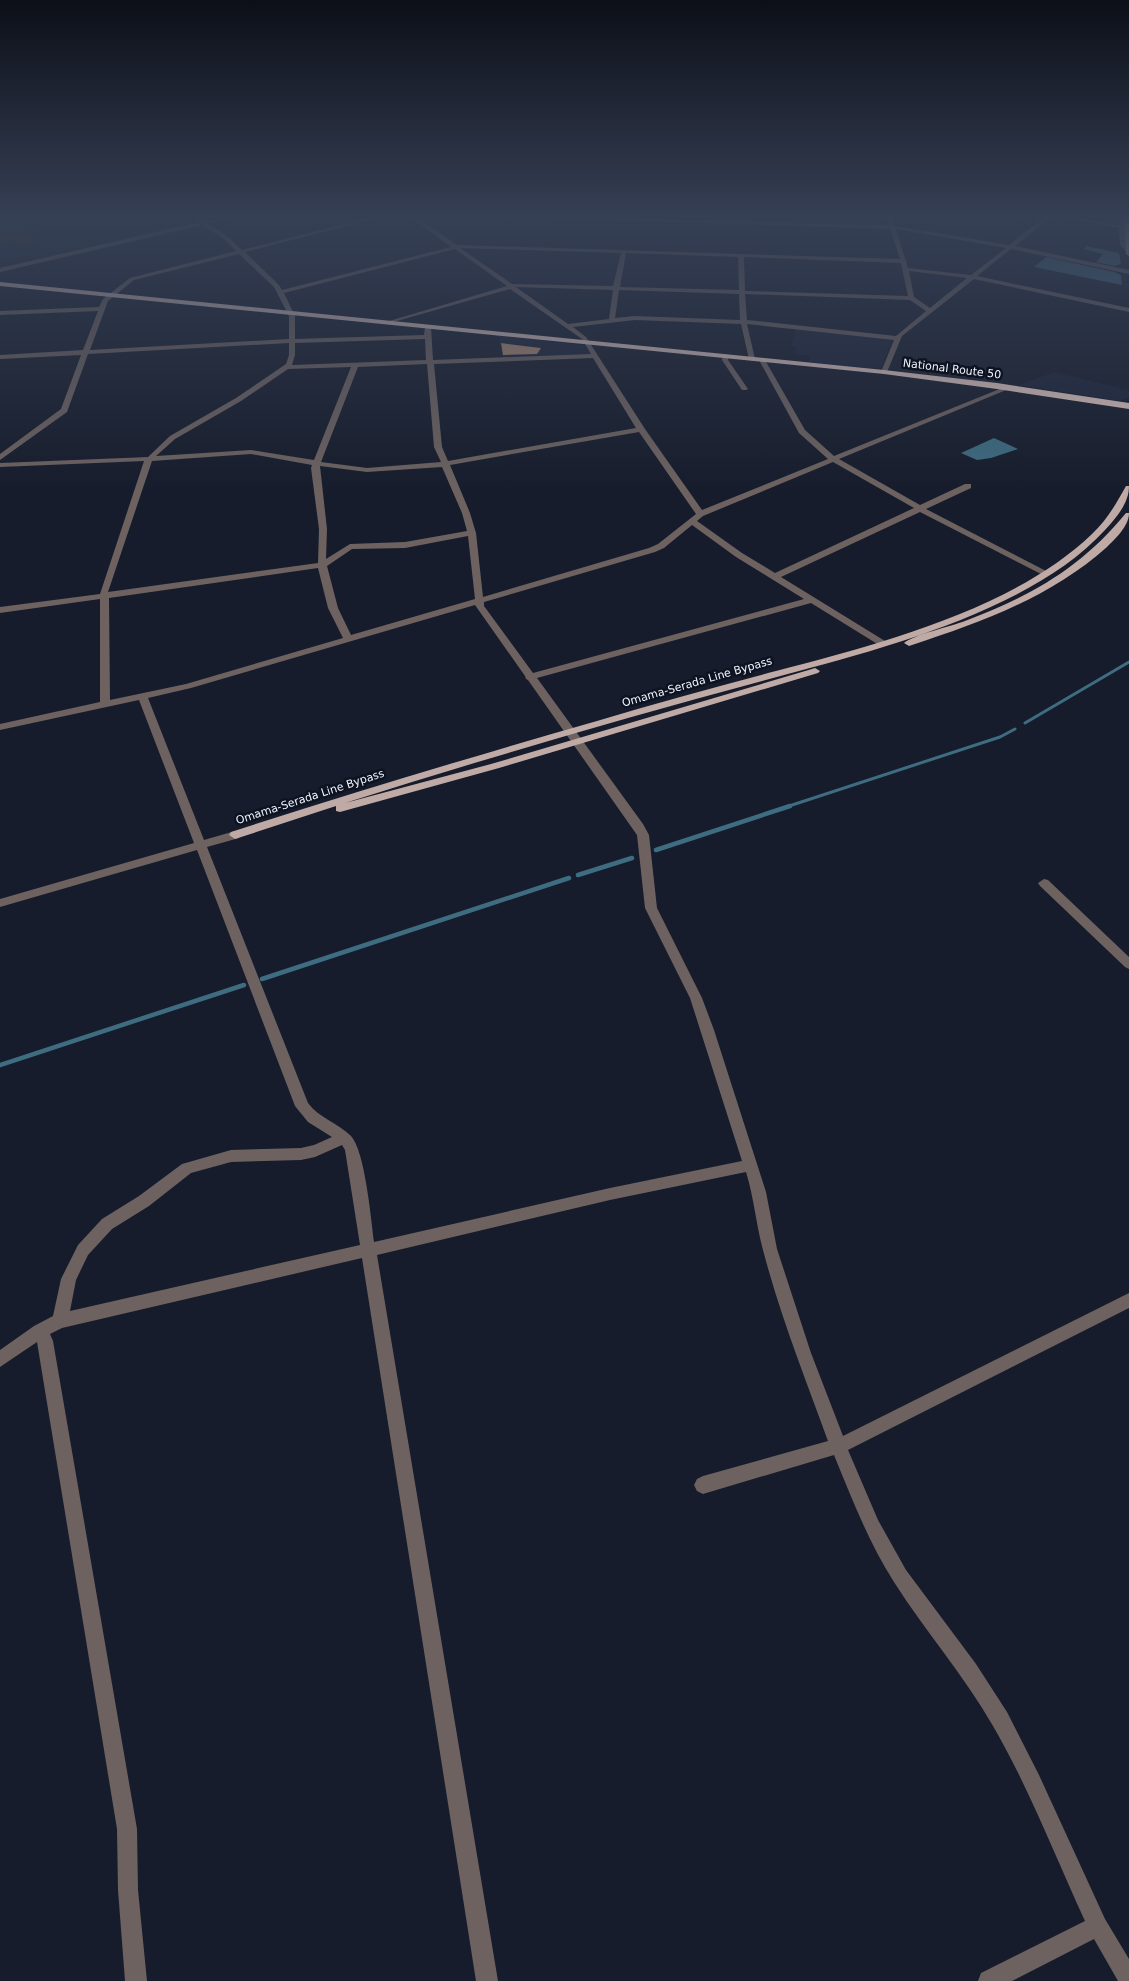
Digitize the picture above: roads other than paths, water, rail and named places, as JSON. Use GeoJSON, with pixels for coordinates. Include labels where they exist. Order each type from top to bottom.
{"type":"FeatureCollection","features":[{"type":"Feature","properties":{"kind":"highway","name":"National Route 50"},"geometry":{"type":"LineString","coordinates":[[235,308],[884,372],[1129,406]]}},
{"type":"Feature","properties":{"kind":"main road","name":"Omama-Serada Line Bypass"},"geometry":{"type":"LineString","coordinates":[[235,835],[367,802],[572,736],[882,642],[977,608],[1016,591],[1046,573],[1083,546],[1115,513],[1129,488]]}},
{"type":"Feature","properties":{"kind":"main road","name":"Omama-Serada Line Bypass"},"geometry":{"type":"LineString","coordinates":[[572,736],[891,649],[988,616],[1044,589],[1080,564],[1111,538],[1129,515]]}},
{"type":"Feature","properties":{"kind":"street"},"geometry":{"type":"LineString","coordinates":[[105,704],[104,596],[126,523],[150,459],[161,445],[174,435],[232,404],[287,367],[292,356],[291,314],[288,308]]}},
{"type":"Feature","properties":{"kind":"street"},"geometry":{"type":"LineString","coordinates":[[388,323],[436,308]]}},
{"type":"Feature","properties":{"kind":"street"},"geometry":{"type":"LineString","coordinates":[[543,308],[568,326],[587,343],[641,429],[700,514]]}},
{"type":"Feature","properties":{"kind":"street"},"geometry":{"type":"LineString","coordinates":[[612,320],[613,308]]}},
{"type":"Feature","properties":{"kind":"street"},"geometry":{"type":"LineString","coordinates":[[742,308],[743,322],[752,359]]}},
{"type":"Feature","properties":{"kind":"street"},"geometry":{"type":"LineString","coordinates":[[927,308],[931,311]]}},
{"type":"Feature","properties":{"kind":"street"},"geometry":{"type":"LineString","coordinates":[[884,372],[898,338],[934,308]]}},
{"type":"Feature","properties":{"kind":"street"},"geometry":{"type":"LineString","coordinates":[[0,313],[102,309],[64,410],[0,458]]}},
{"type":"Feature","properties":{"kind":"street"},"geometry":{"type":"LineString","coordinates":[[568,326],[612,320],[651,318],[743,322],[898,338]]}},
{"type":"Feature","properties":{"kind":"street"},"geometry":{"type":"LineString","coordinates":[[428,327],[438,447],[466,513],[472,533],[478,602],[529,677],[643,835],[651,908],[696,998],[751,1165],[759,1192],[770,1249],[803,1353],[838,1445],[872,1526],[900,1576],[969,1671],[1000,1719],[1032,1782],[1098,1926],[1129,1979]]}},
{"type":"Feature","properties":{"kind":"street"},"geometry":{"type":"LineString","coordinates":[[0,357],[292,341],[428,337]]}},
{"type":"Feature","properties":{"kind":"street"},"geometry":{"type":"LineString","coordinates":[[287,367],[596,356]]}},
{"type":"Feature","properties":{"kind":"street"},"geometry":{"type":"LineString","coordinates":[[725,356],[725,360],[744,389]]}},
{"type":"Feature","properties":{"kind":"street"},"geometry":{"type":"LineString","coordinates":[[762,360],[802,431],[833,459],[920,509],[1046,573]]}},
{"type":"Feature","properties":{"kind":"street"},"geometry":{"type":"LineString","coordinates":[[349,640],[333,608],[322,565],[323,529],[316,463],[355,365]]}},
{"type":"Feature","properties":{"kind":"street"},"geometry":{"type":"LineString","coordinates":[[0,726],[143,697],[349,640],[652,550],[700,514],[1009,388]]}},
{"type":"Feature","properties":{"kind":"street"},"geometry":{"type":"LineString","coordinates":[[0,465],[150,459],[251,452],[361,470],[445,464],[641,429]]}},
{"type":"Feature","properties":{"kind":"street"},"geometry":{"type":"LineString","coordinates":[[774,577],[968,486]]}},
{"type":"Feature","properties":{"kind":"street"},"geometry":{"type":"LineString","coordinates":[[691,520],[739,555],[882,642]]}},
{"type":"Feature","properties":{"kind":"street"},"geometry":{"type":"LineString","coordinates":[[0,610],[322,565],[350,548],[365,545],[405,545],[472,533]]}},
{"type":"Feature","properties":{"kind":"street"},"geometry":{"type":"LineString","coordinates":[[529,677],[811,600]]}},
{"type":"Feature","properties":{"kind":"street"},"geometry":{"type":"LineString","coordinates":[[143,697],[302,1106],[308,1115],[343,1138],[352,1149],[487,1981]]}},
{"type":"Feature","properties":{"kind":"street"},"geometry":{"type":"LineString","coordinates":[[0,903],[235,835]]}},
{"type":"Feature","properties":{"kind":"street"},"geometry":{"type":"LineString","coordinates":[[1044,883],[1129,964]]}},
{"type":"Feature","properties":{"kind":"street"},"geometry":{"type":"LineString","coordinates":[[60,1321],[69,1279],[83,1250],[107,1224],[144,1201],[187,1168],[232,1156],[300,1155],[333,1145],[343,1138]]}},
{"type":"Feature","properties":{"kind":"street"},"geometry":{"type":"LineString","coordinates":[[0,1359],[40,1331],[60,1321],[610,1194],[751,1165]]}},
{"type":"Feature","properties":{"kind":"street"},"geometry":{"type":"LineString","coordinates":[[703,1484],[824,1451],[838,1445],[1129,1300]]}},
{"type":"Feature","properties":{"kind":"street"},"geometry":{"type":"LineString","coordinates":[[40,1331],[45,1341],[127,1829],[128,1890],[136,1981]]}},
{"type":"Feature","properties":{"kind":"street"},"geometry":{"type":"LineString","coordinates":[[989,1981],[1098,1926]]}},
{"type":"Feature","properties":{"kind":"waterway"},"geometry":{"type":"LineString","coordinates":[[1025,723],[1129,662]]}},
{"type":"Feature","properties":{"kind":"waterway"},"geometry":{"type":"LineString","coordinates":[[786,807],[1000,737],[1015,729]]}},
{"type":"Feature","properties":{"kind":"waterway"},"geometry":{"type":"LineString","coordinates":[[656,850],[790,806]]}},
{"type":"Feature","properties":{"kind":"waterway"},"geometry":{"type":"LineString","coordinates":[[578,875],[632,858]]}},
{"type":"Feature","properties":{"kind":"waterway"},"geometry":{"type":"LineString","coordinates":[[262,979],[569,878]]}},
{"type":"Feature","properties":{"kind":"waterway"},"geometry":{"type":"LineString","coordinates":[[0,1065],[244,985]]}}]}
